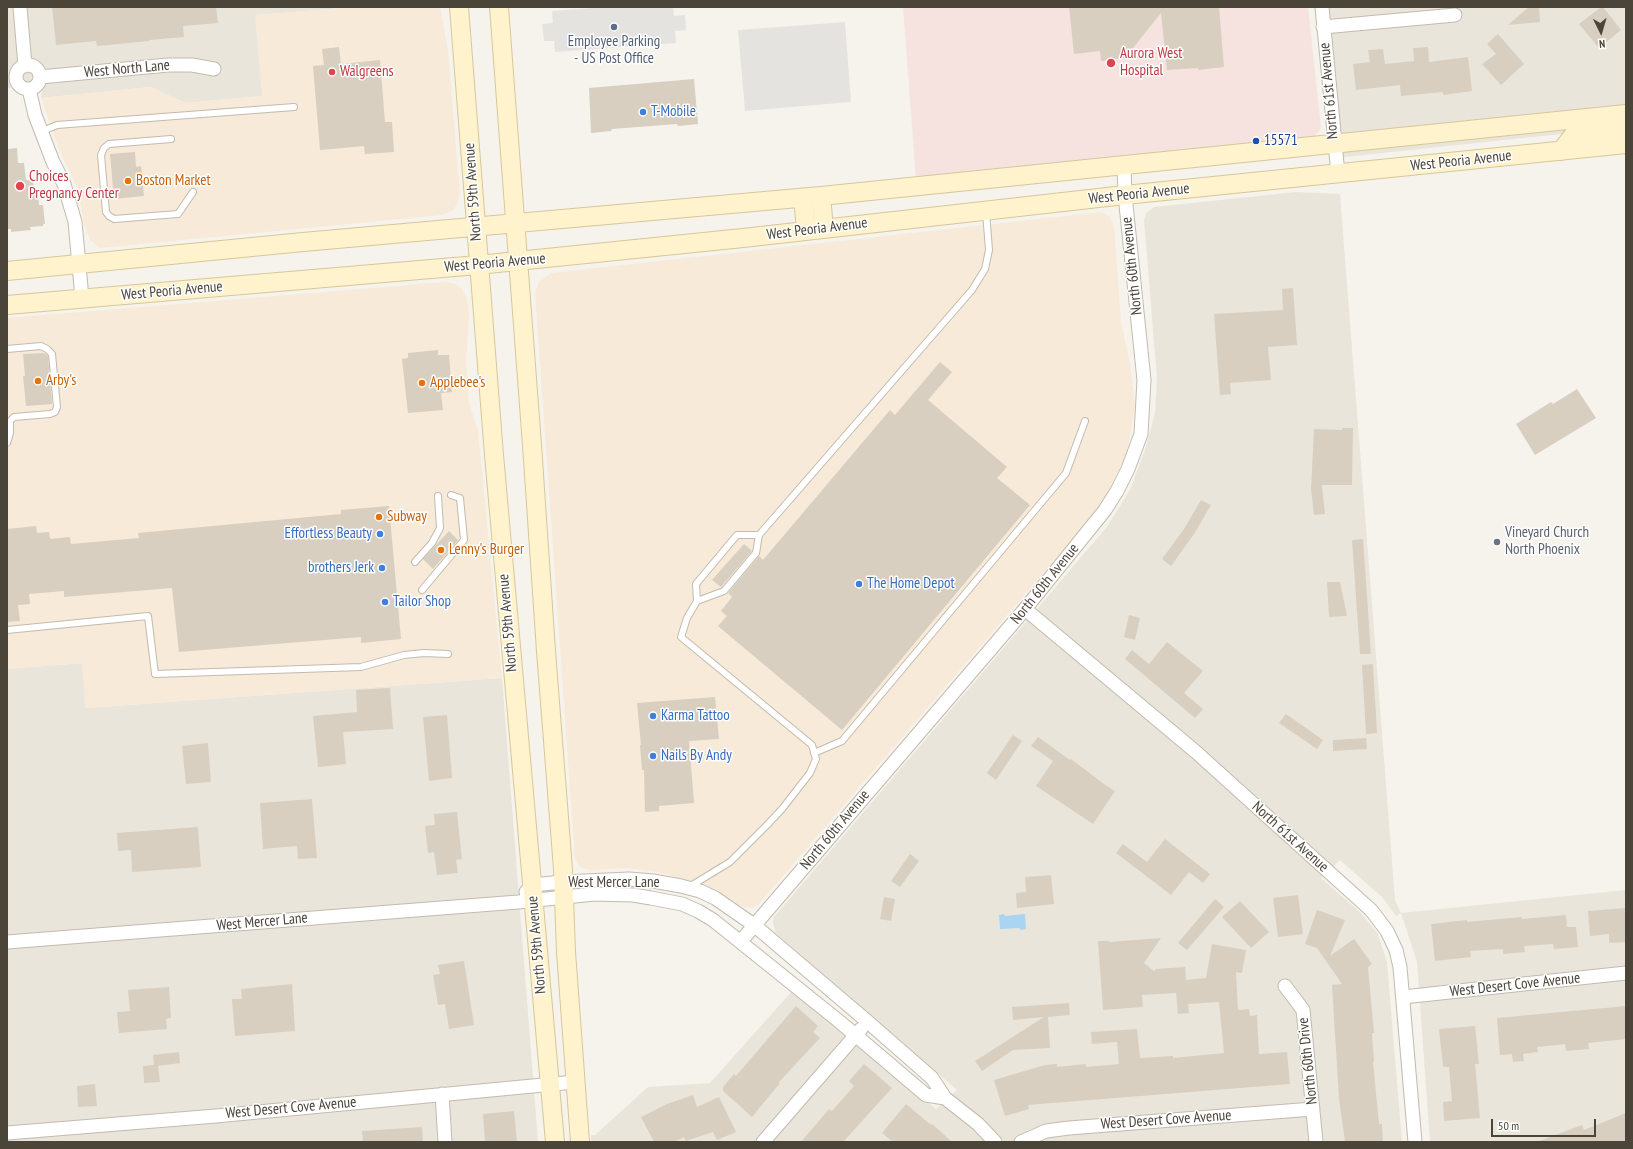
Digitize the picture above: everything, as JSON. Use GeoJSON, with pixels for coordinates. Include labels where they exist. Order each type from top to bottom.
{"type":"FeatureCollection","features":[{"type":"Feature","properties":{"kind":"main road","name":"North 59th Avenue"},"geometry":{"type":"LineString","coordinates":[[459,7],[478,265],[510,641],[528,896],[550,1084],[555,1142]]}},
{"type":"Feature","properties":{"kind":"main road","name":"North 59th Avenue"},"geometry":{"type":"LineString","coordinates":[[499,7],[580,1142]]}},
{"type":"Feature","properties":{"kind":"main road","name":"West Peoria Avenue"},"geometry":{"type":"LineString","coordinates":[[7,270],[475,226],[812,197],[1334,145],[1626,114]]}},
{"type":"Feature","properties":{"kind":"main road"},"geometry":{"type":"LineString","coordinates":[[1561,151],[1575,133],[1626,127]]}},
{"type":"Feature","properties":{"kind":"main road","name":"West Peoria Avenue"},"geometry":{"type":"LineString","coordinates":[[7,305],[478,265],[1124,195],[1626,144]]}},
{"type":"Feature","properties":{"kind":"main road"},"geometry":{"type":"LineString","coordinates":[[812,197],[824,228]]}},
{"type":"Feature","properties":{"kind":"main road"},"geometry":{"type":"LineString","coordinates":[[806,230],[812,197]]}},
{"type":"Feature","properties":{"kind":"street"},"geometry":{"type":"LineString","coordinates":[[20,7],[25,66]]}},
{"type":"Feature","properties":{"kind":"street","name":"North 61st Avenue"},"geometry":{"type":"LineString","coordinates":[[1322,7],[1334,145],[1338,174]]}},
{"type":"Feature","properties":{"kind":"street"},"geometry":{"type":"LineString","coordinates":[[1323,28],[1455,15]]}},
{"type":"Feature","properties":{"kind":"street","name":"West North Lane"},"geometry":{"type":"LineString","coordinates":[[40,77],[168,65],[192,65],[214,69]]}},
{"type":"Feature","properties":{"kind":"street"},"geometry":{"type":"LineString","coordinates":[[25,66],[35,68],[40,77],[38,84],[29,89],[22,87],[17,80],[17,73],[22,67],[25,66]]}},
{"type":"Feature","properties":{"kind":"street"},"geometry":{"type":"LineString","coordinates":[[29,89],[40,132],[64,184],[75,222],[82,298]]}},
{"type":"Feature","properties":{"kind":"street","name":"North 60th Avenue"},"geometry":{"type":"LineString","coordinates":[[741,941],[1025,609],[1109,504],[1128,470],[1141,434],[1144,380],[1124,195],[1124,166]]}},
{"type":"Feature","properties":{"kind":"street","name":"North 61st Avenue"},"geometry":{"type":"LineString","coordinates":[[1025,609],[1196,752],[1371,910],[1388,931],[1396,950],[1400,967],[1415,1142]]}},
{"type":"Feature","properties":{"kind":"street","name":"West Mercer Lane"},"geometry":{"type":"LineString","coordinates":[[7,942],[528,896],[629,879],[653,881],[689,888],[715,898],[754,925]]}},
{"type":"Feature","properties":{"kind":"street","name":"West Mercer Lane"},"geometry":{"type":"LineString","coordinates":[[563,890],[594,894],[632,895],[682,904],[713,920],[741,941]]}},
{"type":"Feature","properties":{"kind":"street"},"geometry":{"type":"LineString","coordinates":[[754,925],[932,1078],[945,1098],[978,1124],[995,1142]]}},
{"type":"Feature","properties":{"kind":"street"},"geometry":{"type":"LineString","coordinates":[[741,941],[855,1034],[926,1095],[945,1098]]}},
{"type":"Feature","properties":{"kind":"street","name":"West Desert Cove Avenue"},"geometry":{"type":"LineString","coordinates":[[1403,997],[1626,973]]}},
{"type":"Feature","properties":{"kind":"street","name":"North 60th Drive"},"geometry":{"type":"LineString","coordinates":[[1286,986],[1303,1010],[1316,1142]]}},
{"type":"Feature","properties":{"kind":"street"},"geometry":{"type":"LineString","coordinates":[[763,1142],[855,1034],[868,1022]]}},
{"type":"Feature","properties":{"kind":"street","name":"West Desert Cove Avenue"},"geometry":{"type":"LineString","coordinates":[[7,1133],[575,1082]]}},
{"type":"Feature","properties":{"kind":"street"},"geometry":{"type":"LineString","coordinates":[[442,1094],[445,1142]]}},
{"type":"Feature","properties":{"kind":"street","name":"West Desert Cove Avenue"},"geometry":{"type":"LineString","coordinates":[[1021,1142],[1046,1131],[1069,1128],[1313,1109]]}},
{"type":"Feature","properties":{"kind":"lane"},"geometry":{"type":"LineString","coordinates":[[40,132],[57,125],[294,107]]}},
{"type":"Feature","properties":{"kind":"lane"},"geometry":{"type":"LineString","coordinates":[[171,139],[109,144],[104,148],[101,155],[106,212],[114,220],[178,214],[193,192]]}},
{"type":"Feature","properties":{"kind":"lane"},"geometry":{"type":"LineString","coordinates":[[697,601],[724,591],[756,554],[758,536],[972,290],[985,269],[989,250],[986,210]]}},
{"type":"Feature","properties":{"kind":"lane"},"geometry":{"type":"LineString","coordinates":[[7,349],[41,346],[47,348],[52,354],[58,406],[55,412],[50,414],[14,417],[10,421],[10,433],[7,443]]}},
{"type":"Feature","properties":{"kind":"lane"},"geometry":{"type":"LineString","coordinates":[[814,753],[842,741],[1066,473],[1085,421]]}},
{"type":"Feature","properties":{"kind":"lane"},"geometry":{"type":"LineString","coordinates":[[422,590],[464,540],[460,498],[451,495]]}},
{"type":"Feature","properties":{"kind":"lane"},"geometry":{"type":"LineString","coordinates":[[415,562],[435,540],[440,528],[438,496]]}},
{"type":"Feature","properties":{"kind":"lane"},"geometry":{"type":"LineString","coordinates":[[689,888],[730,862],[782,809],[810,773],[816,759],[812,745],[681,637],[687,618],[697,601],[696,584],[737,536],[758,536]]}},
{"type":"Feature","properties":{"kind":"lane"},"geometry":{"type":"LineString","coordinates":[[7,630],[148,616],[155,674],[361,668],[404,655],[424,653],[448,654]]}},
{"type":"Feature","properties":{"kind":"shaded area"},"geometry":{"type":"Polygon","coordinates":[[[7,7],[354,7],[256,15],[263,96],[185,103],[151,87],[41,98],[43,85],[7,88],[7,7]]]}},
{"type":"Feature","properties":{"kind":"shaded area"},"geometry":{"type":"Polygon","coordinates":[[[354,7],[440,7],[448,51],[460,195],[456,206],[452,211],[442,215],[100,248],[90,240],[85,227],[77,187],[60,152],[41,98],[151,87],[185,103],[262,96],[255,15],[354,7]]]}},
{"type":"Feature","properties":{"kind":"shaded area","name":"Employee Parking - US Post Office"},"geometry":{"type":"Polygon","coordinates":[[[608,7],[673,7],[674,16],[685,15],[686,30],[675,31],[676,43],[555,52],[554,41],[544,41],[542,24],[553,23],[552,11],[608,7]]]}},
{"type":"Feature","properties":{"kind":"shaded area","name":"Aurora West Hospital"},"geometry":{"type":"Polygon","coordinates":[[[903,7],[1308,7],[1321,127],[1312,139],[916,180],[903,7]]]}},
{"type":"Feature","properties":{"kind":"shaded area"},"geometry":{"type":"Polygon","coordinates":[[[1322,7],[1626,7],[1626,127],[1336,158],[1322,7]]]}},
{"type":"Feature","properties":{"kind":"shaded area"},"geometry":{"type":"Polygon","coordinates":[[[845,22],[851,102],[745,111],[738,30],[845,22]]]}},
{"type":"Feature","properties":{"kind":"shaded area"},"geometry":{"type":"Polygon","coordinates":[[[1296,192],[1340,194],[1395,900],[1401,913],[1396,916],[1382,897],[1340,860],[1321,878],[1360,912],[1378,934],[1387,962],[1402,1142],[591,1142],[591,1135],[595,1135],[648,1087],[710,1083],[792,991],[936,1109],[957,1090],[779,936],[775,932],[773,922],[774,917],[1106,528],[1130,490],[1145,450],[1155,413],[1157,379],[1144,220],[1146,213],[1154,207],[1296,192]]]}},
{"type":"Feature","properties":{"kind":"shaded area"},"geometry":{"type":"Polygon","coordinates":[[[1102,212],[1110,217],[1114,226],[1121,322],[1130,364],[1135,405],[1127,453],[1105,497],[1082,528],[759,904],[752,908],[740,906],[706,886],[662,873],[629,868],[591,870],[581,868],[575,859],[535,293],[539,282],[551,273],[1102,212]]]}},
{"type":"Feature","properties":{"kind":"shaded area"},"geometry":{"type":"Polygon","coordinates":[[[446,282],[456,284],[462,289],[468,304],[469,317],[466,361],[469,403],[478,431],[502,678],[85,708],[82,663],[7,669],[7,318],[446,282]]]}},
{"type":"Feature","properties":{"kind":"shaded area"},"geometry":{"type":"Polygon","coordinates":[[[83,663],[86,708],[502,678],[538,1142],[7,1142],[7,669],[83,663]]]}},
{"type":"Feature","properties":{"kind":"shaded area"},"geometry":{"type":"Polygon","coordinates":[[[1626,890],[1626,1142],[1430,1142],[1417,962],[1401,913],[1626,890]]]}},
{"type":"Feature","properties":{"kind":"water"},"geometry":{"type":"Polygon","coordinates":[[[1004,914],[1005,916],[1025,914],[1026,929],[1000,929],[999,915],[1004,914]]]}},
{"type":"Feature","properties":{"kind":"building"},"geometry":{"type":"Polygon","coordinates":[[[52,7],[216,7],[218,23],[183,26],[184,37],[97,46],[96,41],[56,45],[52,7]]]}},
{"type":"Feature","properties":{"kind":"building"},"geometry":{"type":"Polygon","coordinates":[[[1069,7],[1219,7],[1224,67],[1198,70],[1198,68],[1167,70],[1161,13],[1125,58],[1101,61],[1100,51],[1074,54],[1069,7]]]}},
{"type":"Feature","properties":{"kind":"building"},"geometry":{"type":"Polygon","coordinates":[[[1529,7],[1539,7],[1540,22],[1508,25],[1529,7]]]}},
{"type":"Feature","properties":{"kind":"building"},"geometry":{"type":"Polygon","coordinates":[[[1603,7],[1621,30],[1599,48],[1579,24],[1603,7]]]}},
{"type":"Feature","properties":{"kind":"building"},"geometry":{"type":"Polygon","coordinates":[[[1498,34],[1524,64],[1501,85],[1482,64],[1496,54],[1487,44],[1498,34]]]}},
{"type":"Feature","properties":{"kind":"building","name":"Walgreens"},"geometry":{"type":"Polygon","coordinates":[[[339,47],[341,64],[380,60],[385,122],[392,122],[394,152],[365,154],[364,146],[320,150],[313,66],[324,65],[322,49],[339,47]]]}},
{"type":"Feature","properties":{"kind":"building"},"geometry":{"type":"Polygon","coordinates":[[[1428,47],[1429,62],[1468,57],[1472,91],[1443,95],[1443,92],[1401,96],[1400,85],[1356,90],[1353,64],[1370,62],[1368,50],[1383,49],[1385,64],[1414,61],[1413,48],[1428,47]]]}},
{"type":"Feature","properties":{"kind":"building"},"geometry":{"type":"Polygon","coordinates":[[[694,79],[698,124],[678,126],[677,124],[612,129],[611,131],[591,133],[589,88],[694,79]]]}},
{"type":"Feature","properties":{"kind":"building","name":"Choices Pregnancy Center"},"geometry":{"type":"Polygon","coordinates":[[[17,148],[18,163],[24,163],[26,180],[33,180],[34,192],[38,192],[39,205],[43,205],[45,224],[43,224],[43,226],[30,227],[31,230],[11,232],[11,229],[7,229],[7,149],[17,148]]]}},
{"type":"Feature","properties":{"kind":"building","name":"Boston Market"},"geometry":{"type":"Polygon","coordinates":[[[135,152],[136,167],[141,166],[144,196],[114,199],[110,154],[135,152]]]}},
{"type":"Feature","properties":{"kind":"building"},"geometry":{"type":"Polygon","coordinates":[[[1293,288],[1297,345],[1268,347],[1271,380],[1230,383],[1231,394],[1220,395],[1214,314],[1283,310],[1282,289],[1293,288]]]}},
{"type":"Feature","properties":{"kind":"building","name":"Applebee's"},"geometry":{"type":"Polygon","coordinates":[[[438,350],[438,355],[449,355],[452,392],[441,393],[443,410],[408,413],[402,359],[408,358],[408,353],[438,350]]]}},
{"type":"Feature","properties":{"kind":"building","name":"Arby's"},"geometry":{"type":"Polygon","coordinates":[[[44,353],[48,356],[52,404],[26,406],[23,376],[25,376],[23,354],[44,353]]]}},
{"type":"Feature","properties":{"kind":"building","name":"The Home Depot"},"geometry":{"type":"Polygon","coordinates":[[[940,362],[952,372],[928,400],[1007,467],[997,478],[1030,505],[842,730],[718,626],[727,616],[721,611],[732,597],[728,593],[759,556],[763,560],[890,410],[895,415],[940,362]]]}},
{"type":"Feature","properties":{"kind":"building"},"geometry":{"type":"Polygon","coordinates":[[[1577,389],[1596,418],[1535,455],[1516,424],[1551,402],[1553,404],[1577,389]]]}},
{"type":"Feature","properties":{"kind":"building"},"geometry":{"type":"Polygon","coordinates":[[[1342,428],[1353,428],[1352,485],[1322,485],[1325,514],[1314,515],[1311,489],[1314,429],[1342,430],[1342,428]]]}},
{"type":"Feature","properties":{"kind":"building"},"geometry":{"type":"Polygon","coordinates":[[[1201,500],[1211,505],[1194,534],[1171,566],[1162,559],[1184,529],[1201,500]]]}},
{"type":"Feature","properties":{"kind":"building"},"geometry":{"type":"Polygon","coordinates":[[[389,506],[401,639],[361,643],[361,637],[179,652],[172,588],[64,597],[64,591],[29,594],[30,604],[18,605],[20,621],[7,622],[7,529],[36,526],[37,533],[49,532],[50,539],[70,537],[71,544],[139,538],[138,533],[341,514],[341,510],[389,506]]]}},
{"type":"Feature","properties":{"kind":"building","name":"Lenny's Burger"},"geometry":{"type":"Polygon","coordinates":[[[449,531],[458,540],[433,569],[423,559],[449,531]]]}},
{"type":"Feature","properties":{"kind":"building"},"geometry":{"type":"Polygon","coordinates":[[[1363,539],[1371,654],[1360,654],[1352,540],[1363,539]]]}},
{"type":"Feature","properties":{"kind":"building"},"geometry":{"type":"Polygon","coordinates":[[[744,544],[752,551],[721,587],[712,580],[744,544]]]}},
{"type":"Feature","properties":{"kind":"building"},"geometry":{"type":"Polygon","coordinates":[[[1327,582],[1340,582],[1347,616],[1329,617],[1327,582]]]}},
{"type":"Feature","properties":{"kind":"building"},"geometry":{"type":"Polygon","coordinates":[[[1129,615],[1140,618],[1135,640],[1124,637],[1129,615]]]}},
{"type":"Feature","properties":{"kind":"building"},"geometry":{"type":"Polygon","coordinates":[[[1167,642],[1203,671],[1184,693],[1203,709],[1195,718],[1125,659],[1132,650],[1149,664],[1167,642]]]}},
{"type":"Feature","properties":{"kind":"building"},"geometry":{"type":"Polygon","coordinates":[[[1373,664],[1377,733],[1366,734],[1362,665],[1373,664]]]}},
{"type":"Feature","properties":{"kind":"building"},"geometry":{"type":"Polygon","coordinates":[[[390,688],[393,729],[343,732],[346,764],[318,767],[313,716],[357,712],[356,690],[390,688]]]}},
{"type":"Feature","properties":{"kind":"building"},"geometry":{"type":"Polygon","coordinates":[[[715,697],[719,739],[689,741],[694,803],[659,806],[659,811],[645,812],[644,770],[642,770],[637,703],[715,697]]]}},
{"type":"Feature","properties":{"kind":"building"},"geometry":{"type":"Polygon","coordinates":[[[1286,714],[1323,740],[1317,749],[1279,723],[1286,714]]]}},
{"type":"Feature","properties":{"kind":"building"},"geometry":{"type":"Polygon","coordinates":[[[447,715],[452,778],[429,781],[423,717],[447,715]]]}},
{"type":"Feature","properties":{"kind":"building"},"geometry":{"type":"Polygon","coordinates":[[[1013,735],[1022,741],[996,780],[987,773],[1013,735]]]}},
{"type":"Feature","properties":{"kind":"building"},"geometry":{"type":"Polygon","coordinates":[[[1038,737],[1115,791],[1093,824],[1036,786],[1053,761],[1031,746],[1038,737]]]}},
{"type":"Feature","properties":{"kind":"building"},"geometry":{"type":"Polygon","coordinates":[[[1366,738],[1367,749],[1333,751],[1333,740],[1366,738]]]}},
{"type":"Feature","properties":{"kind":"building"},"geometry":{"type":"Polygon","coordinates":[[[208,743],[211,782],[186,784],[182,746],[208,743]]]}},
{"type":"Feature","properties":{"kind":"building"},"geometry":{"type":"Polygon","coordinates":[[[312,799],[317,858],[298,859],[297,846],[263,849],[260,803],[312,799]]]}},
{"type":"Feature","properties":{"kind":"building"},"geometry":{"type":"Polygon","coordinates":[[[457,812],[462,859],[456,860],[458,873],[437,875],[434,852],[428,853],[425,826],[435,825],[434,814],[457,812]]]}},
{"type":"Feature","properties":{"kind":"building"},"geometry":{"type":"Polygon","coordinates":[[[198,827],[201,867],[132,872],[131,850],[118,851],[117,833],[198,827]]]}},
{"type":"Feature","properties":{"kind":"building"},"geometry":{"type":"Polygon","coordinates":[[[1165,839],[1210,874],[1203,883],[1189,872],[1171,895],[1116,853],[1123,844],[1147,862],[1165,839]]]}},
{"type":"Feature","properties":{"kind":"building"},"geometry":{"type":"Polygon","coordinates":[[[910,854],[919,861],[900,887],[891,881],[910,854]]]}},
{"type":"Feature","properties":{"kind":"building"},"geometry":{"type":"Polygon","coordinates":[[[1051,875],[1054,904],[1017,908],[1016,893],[1026,892],[1025,877],[1051,875]]]}},
{"type":"Feature","properties":{"kind":"building"},"geometry":{"type":"Polygon","coordinates":[[[1298,895],[1303,934],[1278,937],[1273,898],[1298,895]]]}},
{"type":"Feature","properties":{"kind":"building"},"geometry":{"type":"Polygon","coordinates":[[[884,897],[895,899],[891,921],[880,919],[884,897]]]}},
{"type":"Feature","properties":{"kind":"building"},"geometry":{"type":"Polygon","coordinates":[[[1215,899],[1224,907],[1187,950],[1178,943],[1215,899]]]}},
{"type":"Feature","properties":{"kind":"building"},"geometry":{"type":"Polygon","coordinates":[[[1240,901],[1269,932],[1251,948],[1222,917],[1240,901]]]}},
{"type":"Feature","properties":{"kind":"building"},"geometry":{"type":"Polygon","coordinates":[[[1626,908],[1626,942],[1609,943],[1609,934],[1590,936],[1588,911],[1626,908]]]}},
{"type":"Feature","properties":{"kind":"building"},"geometry":{"type":"Polygon","coordinates":[[[1317,910],[1345,920],[1330,956],[1354,939],[1372,964],[1368,967],[1374,1033],[1372,1033],[1373,1062],[1379,1124],[1382,1124],[1383,1142],[1345,1142],[1339,1099],[1332,985],[1342,984],[1317,948],[1305,944],[1317,910]]]}},
{"type":"Feature","properties":{"kind":"building"},"geometry":{"type":"Polygon","coordinates":[[[1566,915],[1567,927],[1576,927],[1578,947],[1554,949],[1553,944],[1524,946],[1525,952],[1503,954],[1503,949],[1470,951],[1471,957],[1435,961],[1431,924],[1467,920],[1467,922],[1566,915]]]}},
{"type":"Feature","properties":{"kind":"building"},"geometry":{"type":"Polygon","coordinates":[[[1161,938],[1144,963],[1154,971],[1156,969],[1185,967],[1186,980],[1206,978],[1212,944],[1246,950],[1242,973],[1236,972],[1238,1010],[1249,1009],[1250,1016],[1257,1015],[1259,1054],[1287,1052],[1290,1084],[1028,1105],[1029,1109],[1005,1116],[994,1080],[1045,1065],[1057,1064],[1057,1067],[1086,1064],[1086,1067],[1119,1064],[1117,1042],[1092,1044],[1091,1032],[1137,1029],[1140,1058],[1173,1056],[1173,1058],[1224,1053],[1219,1002],[1188,1004],[1189,1013],[1178,1014],[1176,993],[1142,995],[1143,1007],[1103,1010],[1098,941],[1109,942],[1161,938]]]}},
{"type":"Feature","properties":{"kind":"building"},"geometry":{"type":"Polygon","coordinates":[[[464,961],[474,1025],[449,1029],[445,1004],[438,1005],[433,975],[440,974],[438,965],[464,961]]]}},
{"type":"Feature","properties":{"kind":"building"},"geometry":{"type":"Polygon","coordinates":[[[292,984],[295,1031],[235,1036],[232,999],[242,999],[241,989],[292,984]]]}},
{"type":"Feature","properties":{"kind":"building"},"geometry":{"type":"Polygon","coordinates":[[[169,987],[171,1018],[166,1019],[167,1029],[119,1033],[117,1012],[130,1011],[128,990],[169,987]]]}},
{"type":"Feature","properties":{"kind":"building"},"geometry":{"type":"Polygon","coordinates":[[[1069,1003],[1070,1015],[1048,1017],[1050,1048],[1013,1050],[982,1071],[975,1061],[1044,1017],[1013,1020],[1012,1007],[1069,1003]]]}},
{"type":"Feature","properties":{"kind":"building"},"geometry":{"type":"Polygon","coordinates":[[[796,1006],[818,1026],[813,1032],[820,1038],[779,1082],[780,1083],[752,1117],[723,1091],[723,1087],[734,1074],[736,1076],[796,1006]]]}},
{"type":"Feature","properties":{"kind":"building"},"geometry":{"type":"Polygon","coordinates":[[[1626,1006],[1626,1039],[1588,1043],[1589,1049],[1566,1051],[1565,1044],[1537,1047],[1538,1052],[1523,1054],[1524,1061],[1513,1062],[1512,1054],[1500,1055],[1497,1018],[1626,1006]]]}},
{"type":"Feature","properties":{"kind":"building"},"geometry":{"type":"Polygon","coordinates":[[[1475,1026],[1479,1064],[1475,1064],[1480,1118],[1444,1121],[1443,1102],[1452,1101],[1449,1067],[1443,1067],[1439,1029],[1475,1026]]]}},
{"type":"Feature","properties":{"kind":"building"},"geometry":{"type":"Polygon","coordinates":[[[179,1052],[180,1063],[158,1066],[160,1082],[144,1083],[143,1066],[154,1065],[153,1055],[179,1052]]]}},
{"type":"Feature","properties":{"kind":"building"},"geometry":{"type":"Polygon","coordinates":[[[864,1064],[892,1088],[843,1142],[801,1142],[829,1109],[832,1111],[854,1086],[849,1081],[864,1064]]]}},
{"type":"Feature","properties":{"kind":"building"},"geometry":{"type":"Polygon","coordinates":[[[95,1084],[97,1106],[78,1107],[77,1086],[95,1084]]]}},
{"type":"Feature","properties":{"kind":"building"},"geometry":{"type":"Polygon","coordinates":[[[693,1095],[697,1107],[719,1097],[736,1132],[717,1140],[713,1132],[686,1141],[684,1137],[674,1142],[654,1142],[641,1117],[667,1104],[693,1095]]]}},
{"type":"Feature","properties":{"kind":"building"},"geometry":{"type":"Polygon","coordinates":[[[906,1104],[952,1142],[893,1142],[882,1133],[906,1104]]]}},
{"type":"Feature","properties":{"kind":"building"},"geometry":{"type":"Polygon","coordinates":[[[514,1111],[517,1142],[485,1142],[483,1114],[514,1111]]]}},
{"type":"Feature","properties":{"kind":"building"},"geometry":{"type":"Polygon","coordinates":[[[1626,1113],[1626,1142],[1539,1142],[1582,1125],[1584,1130],[1626,1113]]]}},
{"type":"Feature","properties":{"kind":"building"},"geometry":{"type":"Polygon","coordinates":[[[422,1127],[423,1142],[363,1142],[362,1131],[422,1127]]]}},
{"type":"Feature","properties":{"kind":"place","name":"Employee Parking - US Post Office"},"geometry":{"type":"Point","coordinates":[614,27]}},
{"type":"Feature","properties":{"kind":"place","name":"Aurora West Hospital"},"geometry":{"type":"Point","coordinates":[1111,63]}},
{"type":"Feature","properties":{"kind":"place","name":"Walgreens"},"geometry":{"type":"Point","coordinates":[332,72]}},
{"type":"Feature","properties":{"kind":"place","name":"T-Mobile"},"geometry":{"type":"Point","coordinates":[643,112]}},
{"type":"Feature","properties":{"kind":"place","name":"15571"},"geometry":{"type":"Point","coordinates":[1256,141]}},
{"type":"Feature","properties":{"kind":"place","name":"Boston Market"},"geometry":{"type":"Point","coordinates":[128,181]}},
{"type":"Feature","properties":{"kind":"place","name":"Choices Pregnancy Center"},"geometry":{"type":"Point","coordinates":[20,186]}},
{"type":"Feature","properties":{"kind":"place","name":"Arby's"},"geometry":{"type":"Point","coordinates":[38,381]}},
{"type":"Feature","properties":{"kind":"place","name":"Applebee's"},"geometry":{"type":"Point","coordinates":[422,383]}},
{"type":"Feature","properties":{"kind":"place","name":"Subway"},"geometry":{"type":"Point","coordinates":[379,517]}},
{"type":"Feature","properties":{"kind":"place","name":"Effortless Beauty"},"geometry":{"type":"Point","coordinates":[380,534]}},
{"type":"Feature","properties":{"kind":"place","name":"Vineyard Church North Phoenix"},"geometry":{"type":"Point","coordinates":[1497,542]}},
{"type":"Feature","properties":{"kind":"place","name":"Lenny's Burger"},"geometry":{"type":"Point","coordinates":[441,550]}},
{"type":"Feature","properties":{"kind":"place","name":"brothers Jerk"},"geometry":{"type":"Point","coordinates":[382,568]}},
{"type":"Feature","properties":{"kind":"place","name":"The Home Depot"},"geometry":{"type":"Point","coordinates":[859,584]}},
{"type":"Feature","properties":{"kind":"place","name":"Tailor Shop"},"geometry":{"type":"Point","coordinates":[385,602]}},
{"type":"Feature","properties":{"kind":"place","name":"Karma Tattoo"},"geometry":{"type":"Point","coordinates":[653,716]}},
{"type":"Feature","properties":{"kind":"place","name":"Nails By Andy"},"geometry":{"type":"Point","coordinates":[653,756]}}]}
